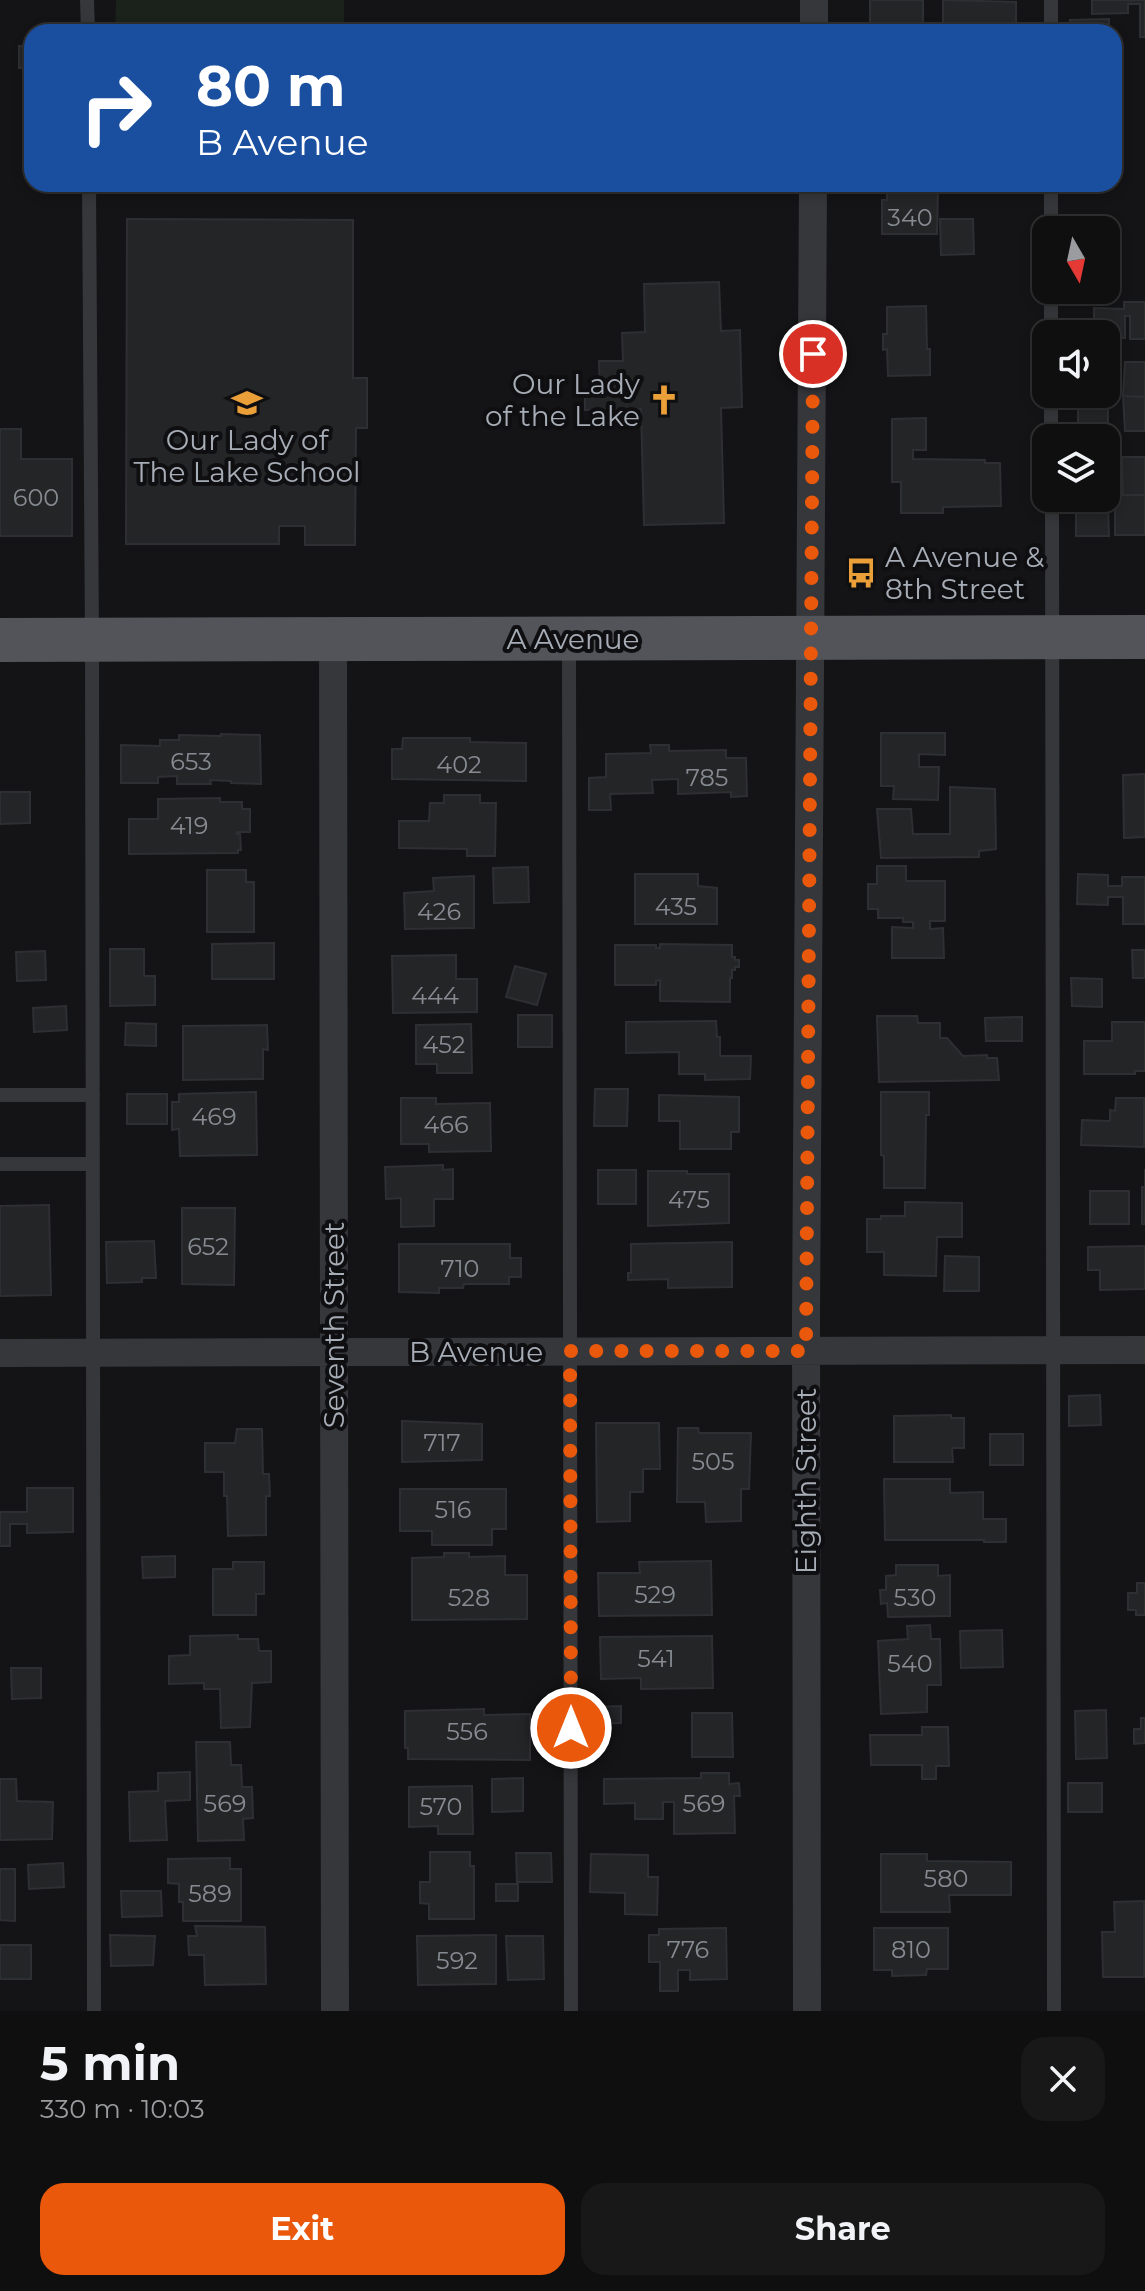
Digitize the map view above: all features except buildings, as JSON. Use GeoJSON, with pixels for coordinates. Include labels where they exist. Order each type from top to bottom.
{"type":"FeatureCollection","features":[{"type":"Feature","properties":{"kind":"main road","name":"A Avenue"},"geometry":{"type":"LineString","coordinates":[[0,640],[1145,637]]}},
{"type":"Feature","properties":{"kind":"street"},"geometry":{"type":"LineString","coordinates":[[814,0],[814,24]]}},
{"type":"Feature","properties":{"kind":"street","name":"Eighth Street"},"geometry":{"type":"LineString","coordinates":[[807,2011],[806,1351],[813,192]]}},
{"type":"Feature","properties":{"kind":"street","name":"Seventh Street"},"geometry":{"type":"LineString","coordinates":[[333,639],[335,2011]]}},
{"type":"Feature","properties":{"kind":"street","name":"B Avenue"},"geometry":{"type":"LineString","coordinates":[[0,1353],[1145,1350]]}},
{"type":"Feature","properties":{"kind":"lane"},"geometry":{"type":"LineString","coordinates":[[87,0],[88,24]]}},
{"type":"Feature","properties":{"kind":"lane"},"geometry":{"type":"LineString","coordinates":[[1051,0],[1051,24]]}},
{"type":"Feature","properties":{"kind":"lane"},"geometry":{"type":"LineString","coordinates":[[89,192],[94,2011]]}},
{"type":"Feature","properties":{"kind":"lane"},"geometry":{"type":"LineString","coordinates":[[1051,192],[1051,216]]}},
{"type":"Feature","properties":{"kind":"lane"},"geometry":{"type":"LineString","coordinates":[[1052,512],[1054,2011]]}},
{"type":"Feature","properties":{"kind":"lane"},"geometry":{"type":"LineString","coordinates":[[569,639],[571,2011]]}},
{"type":"Feature","properties":{"kind":"lane"},"geometry":{"type":"LineString","coordinates":[[0,1095],[93,1095]]}},
{"type":"Feature","properties":{"kind":"lane"},"geometry":{"type":"LineString","coordinates":[[0,1164],[93,1164]]}},
{"type":"Feature","properties":{"kind":"shaded area"},"geometry":{"type":"Polygon","coordinates":[[[116,0],[344,0],[344,24],[115,24],[116,0]]]}},
{"type":"Feature","properties":{"kind":"place","name":"Our Lady of the Lake"},"geometry":{"type":"Point","coordinates":[664,400]}},
{"type":"Feature","properties":{"kind":"place","name":"Our Lady of The Lake School"},"geometry":{"type":"Point","coordinates":[247,403]}},
{"type":"Feature","properties":{"kind":"place","name":"A Avenue & 8th Street"},"geometry":{"type":"Point","coordinates":[861,573]}},
{"type":"Feature","properties":{"kind":"route"},"geometry":{"type":"LineString","coordinates":[[571,1728],[570,1351],[806,1351],[813,354]]}}]}
